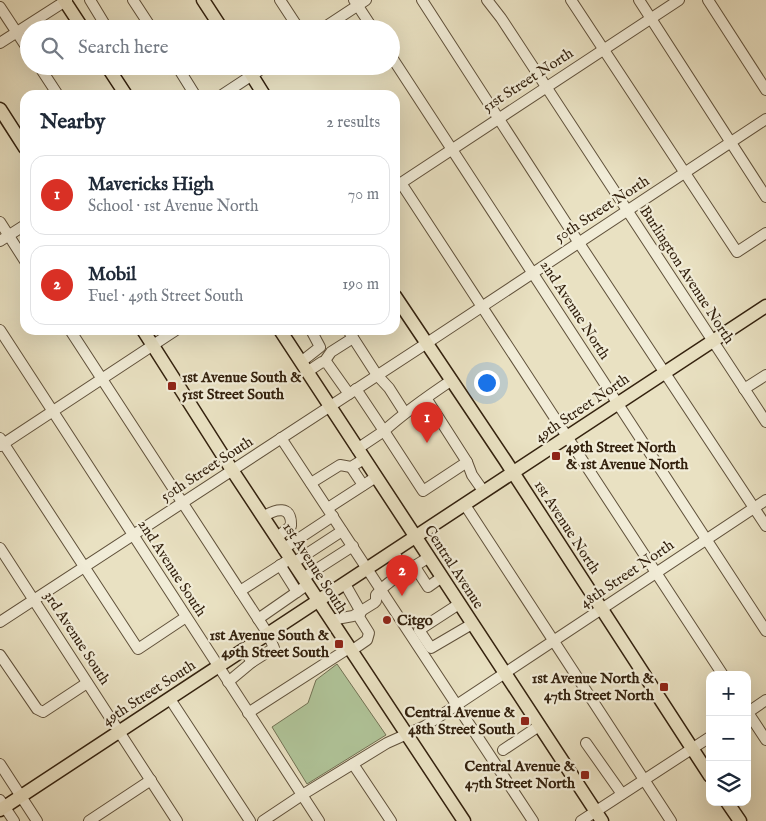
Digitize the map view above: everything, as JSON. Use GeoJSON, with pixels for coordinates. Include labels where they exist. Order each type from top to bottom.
{"type":"FeatureCollection","features":[{"type":"Feature","properties":{"kind":"main road"},"geometry":{"type":"LineString","coordinates":[[65,0],[77,20]]}},
{"type":"Feature","properties":{"kind":"main road"},"geometry":{"type":"LineString","coordinates":[[203,0],[216,20]]}},
{"type":"Feature","properties":{"kind":"main road"},"geometry":{"type":"LineString","coordinates":[[114,75],[123,90]]}},
{"type":"Feature","properties":{"kind":"main road"},"geometry":{"type":"LineString","coordinates":[[252,75],[261,90]]}},
{"type":"Feature","properties":{"kind":"main road"},"geometry":{"type":"LineString","coordinates":[[0,109],[20,140]]}},
{"type":"Feature","properties":{"kind":"main road","name":"1st Avenue North"},"geometry":{"type":"LineString","coordinates":[[400,303],[428,343],[706,770]]}},
{"type":"Feature","properties":{"kind":"main road","name":"49th Street North"},"geometry":{"type":"LineString","coordinates":[[416,538],[766,306]]}},
{"type":"Feature","properties":{"kind":"main road","name":"1st Avenue South"},"geometry":{"type":"LineString","coordinates":[[146,335],[303,585],[318,602],[464,821]]}},
{"type":"Feature","properties":{"kind":"main road","name":"Central Avenue"},"geometry":{"type":"LineString","coordinates":[[283,335],[598,816]]}},
{"type":"Feature","properties":{"kind":"main road","name":"49th Street South"},"geometry":{"type":"LineString","coordinates":[[2,806],[21,797],[416,538]]}},
{"type":"Feature","properties":{"kind":"main road"},"geometry":{"type":"LineString","coordinates":[[730,806],[740,821]]}},
{"type":"Feature","properties":{"kind":"street"},"geometry":{"type":"LineString","coordinates":[[35,20],[65,0]]}},
{"type":"Feature","properties":{"kind":"street"},"geometry":{"type":"LineString","coordinates":[[90,0],[102,20]]}},
{"type":"Feature","properties":{"kind":"street"},"geometry":{"type":"LineString","coordinates":[[134,0],[146,20]]}},
{"type":"Feature","properties":{"kind":"street"},"geometry":{"type":"LineString","coordinates":[[280,0],[293,20]]}},
{"type":"Feature","properties":{"kind":"street"},"geometry":{"type":"LineString","coordinates":[[422,0],[499,117],[578,243],[766,526]]}},
{"type":"Feature","properties":{"kind":"street","name":"Burlington Avenue North"},"geometry":{"type":"LineString","coordinates":[[487,0],[501,18],[766,422]]}},
{"type":"Feature","properties":{"kind":"street","name":"Burlington Avenue North"},"geometry":{"type":"LineString","coordinates":[[493,0],[501,18]]}},
{"type":"Feature","properties":{"kind":"street"},"geometry":{"type":"LineString","coordinates":[[572,0],[737,252],[766,233]]}},
{"type":"Feature","properties":{"kind":"street"},"geometry":{"type":"LineString","coordinates":[[639,0],[766,197]]}},
{"type":"Feature","properties":{"kind":"street","name":"51st Street North"},"geometry":{"type":"LineString","coordinates":[[400,184],[679,0]]}},
{"type":"Feature","properties":{"kind":"street"},"geometry":{"type":"LineString","coordinates":[[708,0],[766,90]]}},
{"type":"Feature","properties":{"kind":"street"},"geometry":{"type":"LineString","coordinates":[[334,20],[359,2],[368,20]]}},
{"type":"Feature","properties":{"kind":"street"},"geometry":{"type":"LineString","coordinates":[[0,7],[20,39]]}},
{"type":"Feature","properties":{"kind":"street"},"geometry":{"type":"LineString","coordinates":[[0,43],[20,30]]}},
{"type":"Feature","properties":{"kind":"street","name":"2nd Avenue North"},"geometry":{"type":"LineString","coordinates":[[400,70],[766,631]]}},
{"type":"Feature","properties":{"kind":"street"},"geometry":{"type":"LineString","coordinates":[[45,75],[55,90]]}},
{"type":"Feature","properties":{"kind":"street"},"geometry":{"type":"LineString","coordinates":[[183,75],[193,90]]}},
{"type":"Feature","properties":{"kind":"street"},"geometry":{"type":"LineString","coordinates":[[228,90],[244,75]]}},
{"type":"Feature","properties":{"kind":"street","name":"50th Street North"},"geometry":{"type":"LineString","coordinates":[[330,406],[766,119]]}},
{"type":"Feature","properties":{"kind":"street"},"geometry":{"type":"LineString","coordinates":[[400,188],[482,306],[721,671]]}},
{"type":"Feature","properties":{"kind":"street"},"geometry":{"type":"LineString","coordinates":[[0,222],[4,238],[20,255]]}},
{"type":"Feature","properties":{"kind":"street"},"geometry":{"type":"LineString","coordinates":[[4,238],[20,228]]}},
{"type":"Feature","properties":{"kind":"street","name":"2nd Avenue South"},"geometry":{"type":"LineString","coordinates":[[0,330],[319,821]]}},
{"type":"Feature","properties":{"kind":"street"},"geometry":{"type":"LineString","coordinates":[[73,335],[268,634],[274,648],[252,662],[228,682]]}},
{"type":"Feature","properties":{"kind":"street"},"geometry":{"type":"LineString","coordinates":[[168,335],[53,411],[1,442],[138,649],[186,617]]}},
{"type":"Feature","properties":{"kind":"street"},"geometry":{"type":"LineString","coordinates":[[304,367],[320,347],[314,335]]}},
{"type":"Feature","properties":{"kind":"street"},"geometry":{"type":"LineString","coordinates":[[304,367],[324,362],[331,352],[350,335]]}},
{"type":"Feature","properties":{"kind":"street"},"geometry":{"type":"LineString","coordinates":[[352,335],[377,375],[389,388],[405,413]]}},
{"type":"Feature","properties":{"kind":"street"},"geometry":{"type":"LineString","coordinates":[[324,362],[352,391],[384,431],[423,491],[467,462]]}},
{"type":"Feature","properties":{"kind":"street"},"geometry":{"type":"LineString","coordinates":[[744,389],[766,374]]}},
{"type":"Feature","properties":{"kind":"street"},"geometry":{"type":"LineString","coordinates":[[351,467],[360,454],[384,431],[405,413],[452,380]]}},
{"type":"Feature","properties":{"kind":"street"},"geometry":{"type":"LineString","coordinates":[[426,398],[484,492]]}},
{"type":"Feature","properties":{"kind":"street","name":"50th Street South"},"geometry":{"type":"LineString","coordinates":[[0,622],[330,406]]}},
{"type":"Feature","properties":{"kind":"street"},"geometry":{"type":"LineString","coordinates":[[281,438],[458,705],[532,821]]}},
{"type":"Feature","properties":{"kind":"street"},"geometry":{"type":"LineString","coordinates":[[312,484],[340,465],[351,467],[363,485]]}},
{"type":"Feature","properties":{"kind":"street"},"geometry":{"type":"LineString","coordinates":[[240,591],[284,555],[330,512],[363,485],[376,477]]}},
{"type":"Feature","properties":{"kind":"street","name":"48th Street North"},"geometry":{"type":"LineString","coordinates":[[263,821],[353,764],[406,734],[425,726],[458,705],[766,500]]}},
{"type":"Feature","properties":{"kind":"street"},"geometry":{"type":"LineString","coordinates":[[465,505],[552,642],[671,821]]}},
{"type":"Feature","properties":{"kind":"street"},"geometry":{"type":"LineString","coordinates":[[262,517],[272,511],[281,510],[286,511],[289,515],[291,526],[284,555]]}},
{"type":"Feature","properties":{"kind":"street"},"geometry":{"type":"LineString","coordinates":[[284,555],[342,530]]}},
{"type":"Feature","properties":{"kind":"street"},"geometry":{"type":"LineString","coordinates":[[258,619],[352,546]]}},
{"type":"Feature","properties":{"kind":"street","name":"3rd Avenue South"},"geometry":{"type":"LineString","coordinates":[[0,548],[177,821]]}},
{"type":"Feature","properties":{"kind":"street"},"geometry":{"type":"LineString","coordinates":[[394,552],[428,587],[442,577]]}},
{"type":"Feature","properties":{"kind":"street"},"geometry":{"type":"LineString","coordinates":[[330,620],[353,616],[361,612],[376,601],[376,595],[396,576],[411,569],[428,557]]}},
{"type":"Feature","properties":{"kind":"street"},"geometry":{"type":"LineString","coordinates":[[248,713],[366,640],[369,633],[359,617],[361,612],[345,584]]}},
{"type":"Feature","properties":{"kind":"street"},"geometry":{"type":"LineString","coordinates":[[459,604],[419,630],[431,648],[472,624]]}},
{"type":"Feature","properties":{"kind":"street"},"geometry":{"type":"LineString","coordinates":[[244,650],[252,662]]}},
{"type":"Feature","properties":{"kind":"street"},"geometry":{"type":"LineString","coordinates":[[0,655],[37,710],[43,712],[88,683]]}},
{"type":"Feature","properties":{"kind":"street"},"geometry":{"type":"LineString","coordinates":[[170,699],[250,821]]}},
{"type":"Feature","properties":{"kind":"street"},"geometry":{"type":"LineString","coordinates":[[751,709],[766,700]]}},
{"type":"Feature","properties":{"kind":"street"},"geometry":{"type":"LineString","coordinates":[[750,716],[766,740]]}},
{"type":"Feature","properties":{"kind":"street"},"geometry":{"type":"LineString","coordinates":[[503,750],[539,726]]}},
{"type":"Feature","properties":{"kind":"street"},"geometry":{"type":"LineString","coordinates":[[581,821],[598,816],[622,794],[706,740]]}},
{"type":"Feature","properties":{"kind":"street"},"geometry":{"type":"LineString","coordinates":[[586,743],[622,794]]}},
{"type":"Feature","properties":{"kind":"street"},"geometry":{"type":"LineString","coordinates":[[0,764],[4,780],[21,797],[37,821]]}},
{"type":"Feature","properties":{"kind":"street"},"geometry":{"type":"LineString","coordinates":[[353,764],[391,821]]}},
{"type":"Feature","properties":{"kind":"street"},"geometry":{"type":"LineString","coordinates":[[89,821],[105,817],[151,780]]}},
{"type":"Feature","properties":{"kind":"street"},"geometry":{"type":"LineString","coordinates":[[2,806],[14,821]]}},
{"type":"Feature","properties":{"kind":"green space"},"geometry":{"type":"Polygon","coordinates":[[[337,664],[386,735],[307,784],[272,727],[308,703],[316,680],[337,664]]]}},
{"type":"Feature","properties":{"kind":"place","name":"1st Avenue South & 51st Street South"},"geometry":{"type":"Point","coordinates":[172,386]}},
{"type":"Feature","properties":{"kind":"place","name":"Mavericks High"},"geometry":{"type":"Point","coordinates":[427,443]}},
{"type":"Feature","properties":{"kind":"place","name":"49th Street North & 1st Avenue North"},"geometry":{"type":"Point","coordinates":[556,456]}},
{"type":"Feature","properties":{"kind":"place","name":"Mobil"},"geometry":{"type":"Point","coordinates":[402,596]}},
{"type":"Feature","properties":{"kind":"place","name":"Citgo"},"geometry":{"type":"Point","coordinates":[387,620]}},
{"type":"Feature","properties":{"kind":"place","name":"1st Avenue South & 49th Street South"},"geometry":{"type":"Point","coordinates":[339,644]}},
{"type":"Feature","properties":{"kind":"place","name":"1st Avenue North & 47th Street North"},"geometry":{"type":"Point","coordinates":[664,687]}},
{"type":"Feature","properties":{"kind":"place","name":"Central Avenue & 48th Street South"},"geometry":{"type":"Point","coordinates":[525,721]}},
{"type":"Feature","properties":{"kind":"place","name":"Central Avenue & 47th Street North"},"geometry":{"type":"Point","coordinates":[585,775]}}]}
